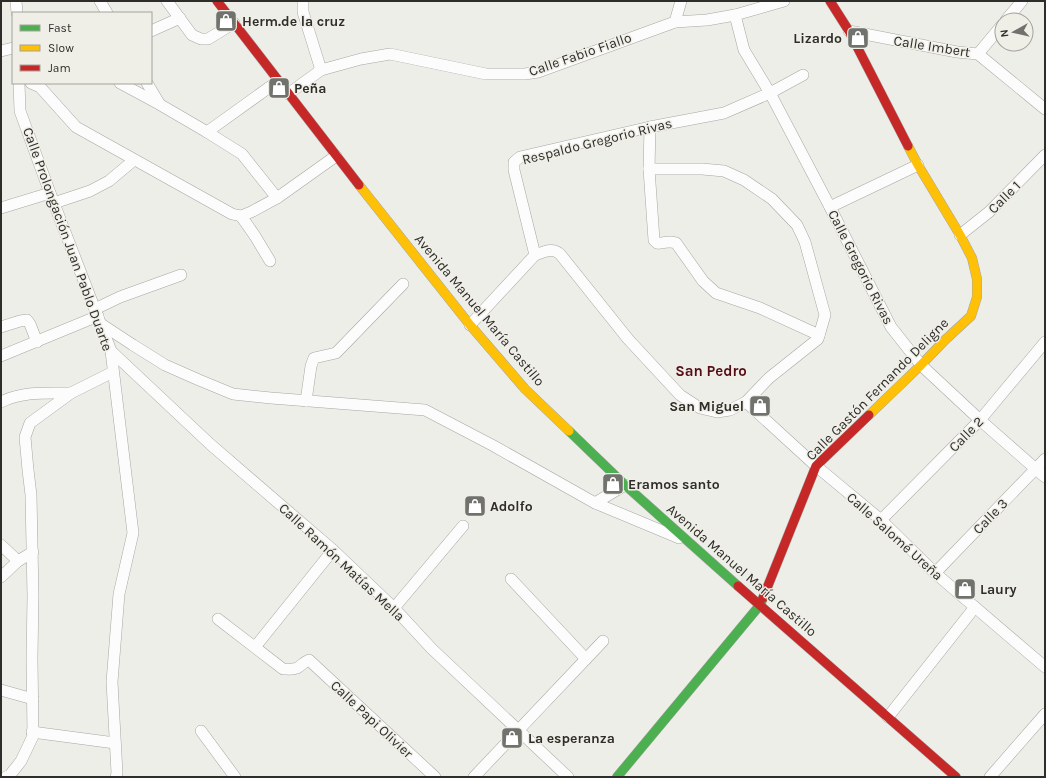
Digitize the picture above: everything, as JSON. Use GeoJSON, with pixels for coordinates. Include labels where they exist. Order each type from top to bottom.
{"type":"FeatureCollection","features":[{"type":"Feature","properties":{"kind":"street"},"geometry":{"type":"LineString","coordinates":[[16,1],[17,12]]}},
{"type":"Feature","properties":{"kind":"street"},"geometry":{"type":"LineString","coordinates":[[100,1],[106,12]]}},
{"type":"Feature","properties":{"kind":"street"},"geometry":{"type":"LineString","coordinates":[[167,1],[192,35],[200,39],[208,39],[234,23]]}},
{"type":"Feature","properties":{"kind":"street","name":"Avenida Manuel María Castillo"},"geometry":{"type":"LineString","coordinates":[[217,1],[336,156],[470,325],[525,389],[625,485],[956,777]]}},
{"type":"Feature","properties":{"kind":"street"},"geometry":{"type":"LineString","coordinates":[[303,1],[303,12],[322,70]]}},
{"type":"Feature","properties":{"kind":"street"},"geometry":{"type":"LineString","coordinates":[[674,22],[681,1]]}},
{"type":"Feature","properties":{"kind":"street","name":"Calle Fabio Fiallo"},"geometry":{"type":"LineString","coordinates":[[288,94],[322,70],[361,59],[390,54],[486,74],[525,74],[538,72],[674,22],[707,20],[735,15],[784,1]]}},
{"type":"Feature","properties":{"kind":"street","name":"Calle Gastón Fernando Deligne"},"geometry":{"type":"LineString","coordinates":[[617,777],[760,605],[816,466],[971,316],[977,298],[977,279],[972,258],[918,165],[849,31],[830,1]]}},
{"type":"Feature","properties":{"kind":"street"},"geometry":{"type":"LineString","coordinates":[[1013,12],[1022,1]]}},
{"type":"Feature","properties":{"kind":"street","name":"Calle Gregorio Rivas"},"geometry":{"type":"LineString","coordinates":[[735,15],[744,50],[770,94],[830,207],[891,327],[921,365],[980,420],[1045,477]]}},
{"type":"Feature","properties":{"kind":"street"},"geometry":{"type":"LineString","coordinates":[[152,31],[180,18]]}},
{"type":"Feature","properties":{"kind":"street","name":"Calle Imbert"},"geometry":{"type":"LineString","coordinates":[[849,31],[957,52],[978,54],[1045,109]]}},
{"type":"Feature","properties":{"kind":"street"},"geometry":{"type":"LineString","coordinates":[[978,54],[994,35]]}},
{"type":"Feature","properties":{"kind":"street"},"geometry":{"type":"LineString","coordinates":[[1,51],[12,48]]}},
{"type":"Feature","properties":{"kind":"street","name":"Respaldo Gregorio Rivas"},"geometry":{"type":"LineString","coordinates":[[535,255],[514,170],[514,162],[520,157],[650,127],[724,113],[770,94],[803,75]]}},
{"type":"Feature","properties":{"kind":"street"},"geometry":{"type":"LineString","coordinates":[[206,132],[278,81]]}},
{"type":"Feature","properties":{"kind":"street","name":"Calle Prolongación Juan Pablo Duarte"},"geometry":{"type":"LineString","coordinates":[[19,84],[20,111],[111,351],[133,533],[119,594],[112,682],[116,777]]}},
{"type":"Feature","properties":{"kind":"street"},"geometry":{"type":"LineString","coordinates":[[33,84],[40,87],[76,127],[232,214],[241,216],[277,198],[336,156]]}},
{"type":"Feature","properties":{"kind":"street"},"geometry":{"type":"LineString","coordinates":[[122,84],[159,104],[242,154],[277,198]]}},
{"type":"Feature","properties":{"kind":"street"},"geometry":{"type":"LineString","coordinates":[[148,84],[159,104]]}},
{"type":"Feature","properties":{"kind":"street"},"geometry":{"type":"LineString","coordinates":[[650,127],[649,169],[654,240],[660,244],[671,241],[676,243],[703,281],[716,293],[760,308],[820,334]]}},
{"type":"Feature","properties":{"kind":"street","name":"Calle 1"},"geometry":{"type":"LineString","coordinates":[[960,235],[990,212],[1045,155]]}},
{"type":"Feature","properties":{"kind":"street"},"geometry":{"type":"LineString","coordinates":[[1,208],[90,191],[109,181],[134,160]]}},
{"type":"Feature","properties":{"kind":"street"},"geometry":{"type":"LineString","coordinates":[[830,207],[918,165]]}},
{"type":"Feature","properties":{"kind":"street"},"geometry":{"type":"LineString","coordinates":[[470,325],[535,255],[550,249],[557,251],[560,254],[628,339],[680,395],[700,408],[717,412],[730,410],[746,402],[769,378],[818,339],[825,315],[805,242],[797,225],[772,199],[744,180],[724,171],[702,169],[649,169]]}},
{"type":"Feature","properties":{"kind":"street"},"geometry":{"type":"LineString","coordinates":[[241,216],[270,261]]}},
{"type":"Feature","properties":{"kind":"street"},"geometry":{"type":"LineString","coordinates":[[1,356],[98,316],[120,297],[181,275]]}},
{"type":"Feature","properties":{"kind":"street"},"geometry":{"type":"LineString","coordinates":[[306,401],[311,366],[314,358],[336,353],[404,284]]}},
{"type":"Feature","properties":{"kind":"street"},"geometry":{"type":"LineString","coordinates":[[98,316],[133,345],[165,365],[233,394],[425,410],[492,445],[595,503],[688,541]]}},
{"type":"Feature","properties":{"kind":"street"},"geometry":{"type":"LineString","coordinates":[[1,327],[27,320],[37,342]]}},
{"type":"Feature","properties":{"kind":"street","name":"Calle 2"},"geometry":{"type":"LineString","coordinates":[[881,520],[980,420],[1045,342]]}},
{"type":"Feature","properties":{"kind":"street","name":"Calle Ramón Matías Mella"},"geometry":{"type":"LineString","coordinates":[[111,351],[210,444],[333,550],[394,608],[432,649],[568,777]]}},
{"type":"Feature","properties":{"kind":"street"},"geometry":{"type":"LineString","coordinates":[[6,777],[10,775],[21,761],[33,736],[31,495],[25,437],[30,423],[71,393],[113,372]]}},
{"type":"Feature","properties":{"kind":"street"},"geometry":{"type":"LineString","coordinates":[[1,402],[10,397],[31,393],[71,393]]}},
{"type":"Feature","properties":{"kind":"street","name":"Calle Salomé Ureña"},"geometry":{"type":"LineString","coordinates":[[746,402],[816,466],[881,520],[935,573],[1045,668]]}},
{"type":"Feature","properties":{"kind":"street","name":"Calle 3"},"geometry":{"type":"LineString","coordinates":[[935,573],[1045,459]]}},
{"type":"Feature","properties":{"kind":"street"},"geometry":{"type":"LineString","coordinates":[[595,503],[625,485]]}},
{"type":"Feature","properties":{"kind":"street"},"geometry":{"type":"LineString","coordinates":[[394,608],[463,526]]}},
{"type":"Feature","properties":{"kind":"street"},"geometry":{"type":"LineString","coordinates":[[1,546],[18,562]]}},
{"type":"Feature","properties":{"kind":"street"},"geometry":{"type":"LineString","coordinates":[[218,620],[255,647],[333,550]]}},
{"type":"Feature","properties":{"kind":"street"},"geometry":{"type":"LineString","coordinates":[[1,577],[32,552]]}},
{"type":"Feature","properties":{"kind":"street"},"geometry":{"type":"LineString","coordinates":[[512,579],[586,659]]}},
{"type":"Feature","properties":{"kind":"street"},"geometry":{"type":"LineString","coordinates":[[888,717],[975,607]]}},
{"type":"Feature","properties":{"kind":"street"},"geometry":{"type":"LineString","coordinates":[[474,777],[603,641]]}},
{"type":"Feature","properties":{"kind":"street","name":"Calle Papi Olivier"},"geometry":{"type":"LineString","coordinates":[[255,647],[283,669],[298,667],[309,660],[435,777]]}},
{"type":"Feature","properties":{"kind":"street"},"geometry":{"type":"LineString","coordinates":[[1,690],[33,699]]}},
{"type":"Feature","properties":{"kind":"street"},"geometry":{"type":"LineString","coordinates":[[990,777],[1045,714]]}},
{"type":"Feature","properties":{"kind":"street"},"geometry":{"type":"LineString","coordinates":[[201,731],[235,777]]}},
{"type":"Feature","properties":{"kind":"street"},"geometry":{"type":"LineString","coordinates":[[32,732],[115,743]]}},
{"type":"Feature","properties":{"kind":"traffic: fast"},"geometry":{"type":"LineString","coordinates":[[569,431],[625,485],[738,586]]}},
{"type":"Feature","properties":{"kind":"traffic: fast"},"geometry":{"type":"LineString","coordinates":[[617,777],[760,605],[763,598]]}},
{"type":"Feature","properties":{"kind":"traffic: slow"},"geometry":{"type":"LineString","coordinates":[[869,415],[971,316],[977,297],[977,279],[972,258],[908,146]]}},
{"type":"Feature","properties":{"kind":"traffic: slow"},"geometry":{"type":"LineString","coordinates":[[359,185],[470,325],[525,389],[569,431]]}},
{"type":"Feature","properties":{"kind":"traffic: jam"},"geometry":{"type":"LineString","coordinates":[[217,1],[359,185]]}},
{"type":"Feature","properties":{"kind":"traffic: jam"},"geometry":{"type":"LineString","coordinates":[[830,1],[849,31],[908,146]]}},
{"type":"Feature","properties":{"kind":"traffic: jam"},"geometry":{"type":"LineString","coordinates":[[763,598],[816,466],[869,415]]}},
{"type":"Feature","properties":{"kind":"traffic: jam"},"geometry":{"type":"LineString","coordinates":[[738,586],[956,777]]}},
{"type":"Feature","properties":{"kind":"place","name":"Herm.de la cruz"},"geometry":{"type":"Point","coordinates":[226,21]}},
{"type":"Feature","properties":{"kind":"place","name":"Lizardo"},"geometry":{"type":"Point","coordinates":[858,38]}},
{"type":"Feature","properties":{"kind":"place","name":"Peña"},"geometry":{"type":"Point","coordinates":[279,88]}},
{"type":"Feature","properties":{"kind":"place","name":"San Miguel"},"geometry":{"type":"Point","coordinates":[760,406]}},
{"type":"Feature","properties":{"kind":"place","name":"Eramos santo"},"geometry":{"type":"Point","coordinates":[613,484]}},
{"type":"Feature","properties":{"kind":"place","name":"Adolfo"},"geometry":{"type":"Point","coordinates":[475,506]}},
{"type":"Feature","properties":{"kind":"place","name":"Laury"},"geometry":{"type":"Point","coordinates":[965,589]}},
{"type":"Feature","properties":{"kind":"place","name":"La esperanza"},"geometry":{"type":"Point","coordinates":[512,738]}},
{"type":"Feature","properties":{"kind":"district","name":"San Pedro"},"geometry":{"type":"Point","coordinates":[711,371]}}]}
